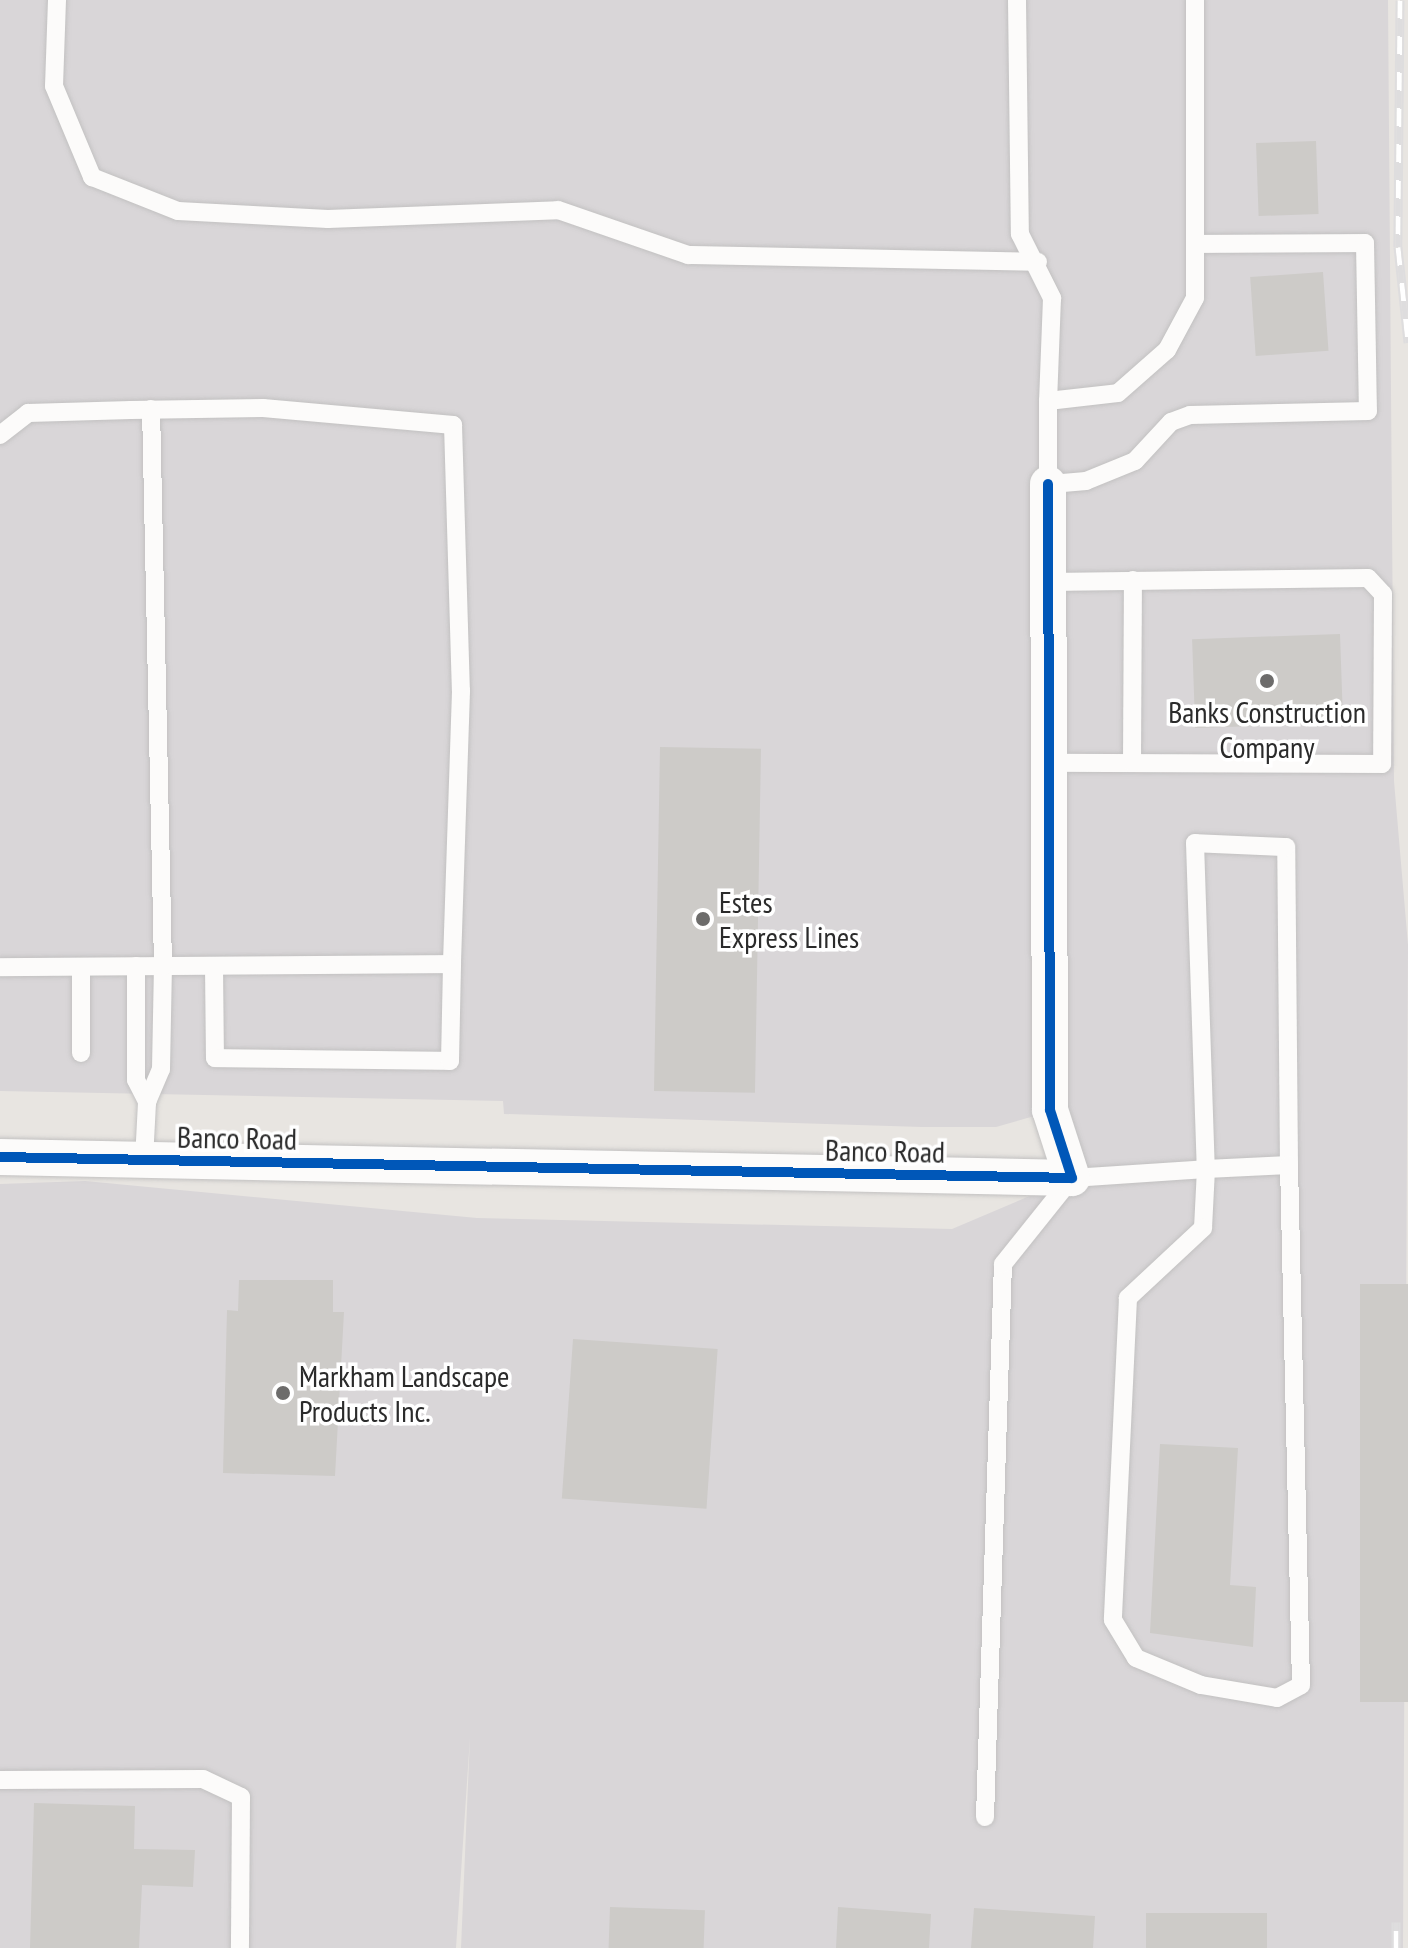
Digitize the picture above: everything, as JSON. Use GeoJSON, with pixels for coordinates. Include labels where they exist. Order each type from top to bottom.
{"type":"FeatureCollection","features":[{"type":"Feature","properties":{"kind":"street"},"geometry":{"type":"LineString","coordinates":[[1048,484],[1050,1110],[1072,1178]]}},
{"type":"Feature","properties":{"kind":"street","name":"Banco Road"},"geometry":{"type":"LineString","coordinates":[[0,1157],[1072,1178]]}},
{"type":"Feature","properties":{"kind":"lane"},"geometry":{"type":"LineString","coordinates":[[57,0],[54,86],[92,177],[178,211],[328,219],[558,210],[688,255],[1038,262]]}},
{"type":"Feature","properties":{"kind":"lane"},"geometry":{"type":"LineString","coordinates":[[1017,0],[1020,234],[1038,262],[1052,298],[1048,484],[1086,481],[1135,461],[1171,422],[1190,415],[1368,411],[1365,243],[1195,244]]}},
{"type":"Feature","properties":{"kind":"lane"},"geometry":{"type":"LineString","coordinates":[[1048,401],[1118,393],[1167,350],[1195,298],[1195,0]]}},
{"type":"Feature","properties":{"kind":"lane"},"geometry":{"type":"LineString","coordinates":[[0,435],[28,413],[151,409],[263,408],[453,425],[461,691],[450,1061],[215,1058],[214,967]]}},
{"type":"Feature","properties":{"kind":"lane"},"geometry":{"type":"LineString","coordinates":[[144,1160],[147,1102],[161,1069],[163,966],[151,409]]}},
{"type":"Feature","properties":{"kind":"lane"},"geometry":{"type":"LineString","coordinates":[[1048,582],[1368,578],[1383,594],[1382,764],[1049,763]]}},
{"type":"Feature","properties":{"kind":"lane"},"geometry":{"type":"LineString","coordinates":[[1132,763],[1133,580]]}},
{"type":"Feature","properties":{"kind":"lane"},"geometry":{"type":"LineString","coordinates":[[1195,843],[1286,847],[1289,1165],[1301,1685],[1277,1698],[1201,1685],[1136,1658],[1113,1620],[1128,1298],[1203,1228],[1206,1169],[1195,843]]}},
{"type":"Feature","properties":{"kind":"lane"},"geometry":{"type":"LineString","coordinates":[[0,967],[452,964]]}},
{"type":"Feature","properties":{"kind":"lane"},"geometry":{"type":"LineString","coordinates":[[136,966],[136,1080],[147,1102]]}},
{"type":"Feature","properties":{"kind":"lane"},"geometry":{"type":"LineString","coordinates":[[81,967],[81,1053]]}},
{"type":"Feature","properties":{"kind":"lane"},"geometry":{"type":"LineString","coordinates":[[985,1817],[1003,1264],[1072,1178],[1289,1165]]}},
{"type":"Feature","properties":{"kind":"lane"},"geometry":{"type":"LineString","coordinates":[[0,1780],[203,1779],[241,1797],[240,1948]]}},
{"type":"Feature","properties":{"kind":"shaded area"},"geometry":{"type":"Polygon","coordinates":[[[0,0],[1388,0],[1394,781],[1408,945],[1403,1948],[461,1948],[470,1737],[456,1948],[0,1948],[0,1184],[85,1181],[477,1218],[952,1229],[1072,1178],[1062,1108],[996,1127],[922,1127],[504,1114],[503,1101],[0,1091],[0,0]]]}},
{"type":"Feature","properties":{"kind":"building"},"geometry":{"type":"Polygon","coordinates":[[[1316,141],[1319,214],[1259,216],[1256,143],[1316,141]]]}},
{"type":"Feature","properties":{"kind":"building"},"geometry":{"type":"Polygon","coordinates":[[[1323,272],[1329,351],[1256,356],[1250,277],[1323,272]]]}},
{"type":"Feature","properties":{"kind":"building","name":"Banks Construction Company"},"geometry":{"type":"Polygon","coordinates":[[[1340,634],[1343,723],[1195,728],[1192,639],[1340,634]]]}},
{"type":"Feature","properties":{"kind":"building","name":"Estes Express Lines"},"geometry":{"type":"Polygon","coordinates":[[[660,747],[761,749],[755,1093],[654,1091],[660,747]]]}},
{"type":"Feature","properties":{"kind":"building","name":"Markham Landscape Products Inc."},"geometry":{"type":"Polygon","coordinates":[[[239,1280],[333,1280],[333,1312],[344,1312],[335,1476],[223,1473],[227,1310],[238,1311],[239,1280]]]}},
{"type":"Feature","properties":{"kind":"building"},"geometry":{"type":"Polygon","coordinates":[[[1360,1284],[1408,1284],[1408,1702],[1360,1702],[1360,1284]]]}},
{"type":"Feature","properties":{"kind":"building"},"geometry":{"type":"Polygon","coordinates":[[[573,1339],[718,1349],[706,1509],[562,1499],[573,1339]]]}},
{"type":"Feature","properties":{"kind":"building"},"geometry":{"type":"Polygon","coordinates":[[[1160,1444],[1238,1448],[1230,1585],[1256,1587],[1253,1647],[1150,1633],[1160,1444]]]}},
{"type":"Feature","properties":{"kind":"building"},"geometry":{"type":"Polygon","coordinates":[[[34,1803],[135,1806],[134,1849],[195,1850],[193,1887],[142,1885],[139,1948],[30,1948],[34,1803]]]}},
{"type":"Feature","properties":{"kind":"building"},"geometry":{"type":"Polygon","coordinates":[[[610,1907],[705,1910],[704,1948],[609,1948],[610,1907]]]}},
{"type":"Feature","properties":{"kind":"building"},"geometry":{"type":"Polygon","coordinates":[[[838,1907],[931,1914],[929,1948],[836,1948],[838,1907]]]}},
{"type":"Feature","properties":{"kind":"building"},"geometry":{"type":"Polygon","coordinates":[[[974,1908],[1095,1916],[1093,1948],[971,1948],[974,1908]]]}},
{"type":"Feature","properties":{"kind":"building"},"geometry":{"type":"Polygon","coordinates":[[[1146,1913],[1267,1913],[1267,1948],[1146,1948],[1146,1913]]]}},
{"type":"Feature","properties":{"kind":"railway"},"geometry":{"type":"LineString","coordinates":[[1400,0],[1398,247],[1408,342]]}},
{"type":"Feature","properties":{"kind":"railway"},"geometry":{"type":"LineString","coordinates":[[1396,1922],[1396,1948]]}},
{"type":"Feature","properties":{"kind":"cycle path"},"geometry":{"type":"LineString","coordinates":[[0,1157],[1072,1178],[1050,1110],[1048,484]]}},
{"type":"Feature","properties":{"kind":"place","name":"Banks Construction Company"},"geometry":{"type":"Point","coordinates":[1267,681]}},
{"type":"Feature","properties":{"kind":"place","name":"Estes Express Lines"},"geometry":{"type":"Point","coordinates":[703,919]}},
{"type":"Feature","properties":{"kind":"place","name":"Markham Landscape Products Inc."},"geometry":{"type":"Point","coordinates":[283,1393]}}]}
